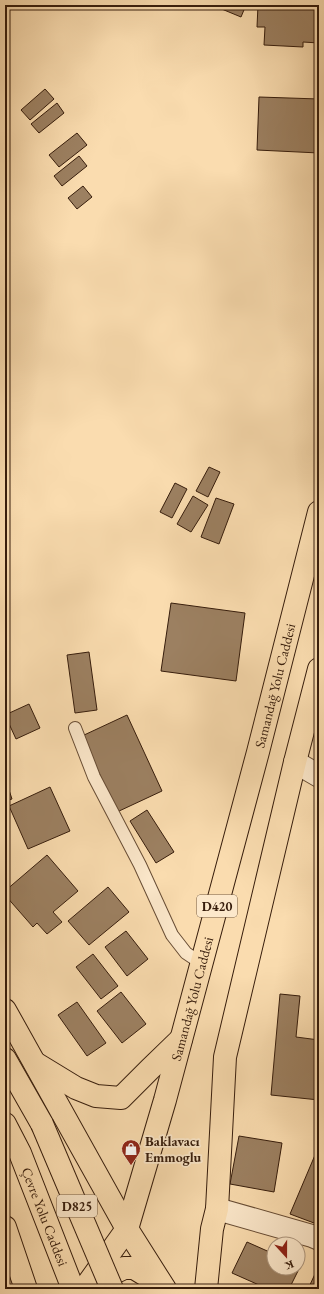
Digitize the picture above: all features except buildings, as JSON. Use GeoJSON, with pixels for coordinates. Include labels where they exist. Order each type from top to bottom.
{"type":"FeatureCollection","features":[{"type":"Feature","properties":{"kind":"highway","name":"Samandağ Yolu Caddesi"},"geometry":{"type":"LineString","coordinates":[[80,1288],[127,1229],[165,1100],[258,752],[319,512]]}},
{"type":"Feature","properties":{"kind":"highway","name":"D420"},"geometry":{"type":"LineString","coordinates":[[206,1289],[212,1229],[217,1209],[225,1057],[295,762],[319,669]]}},
{"type":"Feature","properties":{"kind":"highway"},"geometry":{"type":"LineString","coordinates":[[5,1010],[33,1063],[127,1229],[165,1288]]}},
{"type":"Feature","properties":{"kind":"highway"},"geometry":{"type":"LineString","coordinates":[[33,1063],[76,1088],[90,1094],[96,1096],[121,1098],[181,1039]]}},
{"type":"Feature","properties":{"kind":"highway","name":"D825"},"geometry":{"type":"LineString","coordinates":[[5,1059],[42,1124],[112,1289]]}},
{"type":"Feature","properties":{"kind":"highway","name":"Çevre Yolu Caddesi"},"geometry":{"type":"LineString","coordinates":[[5,1124],[20,1152],[80,1288]]}},
{"type":"Feature","properties":{"kind":"highway"},"geometry":{"type":"LineString","coordinates":[[5,1227],[26,1289]]}},
{"type":"Feature","properties":{"kind":"highway"},"geometry":{"type":"LineString","coordinates":[[80,1288],[124,1268],[134,1268],[165,1288]]}},
{"type":"Feature","properties":{"kind":"street"},"geometry":{"type":"LineString","coordinates":[[295,762],[319,776]]}},
{"type":"Feature","properties":{"kind":"street"},"geometry":{"type":"LineString","coordinates":[[217,1209],[319,1239]]}},
{"type":"Feature","properties":{"kind":"lane"},"geometry":{"type":"LineString","coordinates":[[75,728],[94,778],[140,865],[172,935],[186,952],[201,963]]}},
{"type":"Feature","properties":{"kind":"place","name":"Baklavacı Emmoglu"},"geometry":{"type":"Point","coordinates":[131,1166]}}]}
